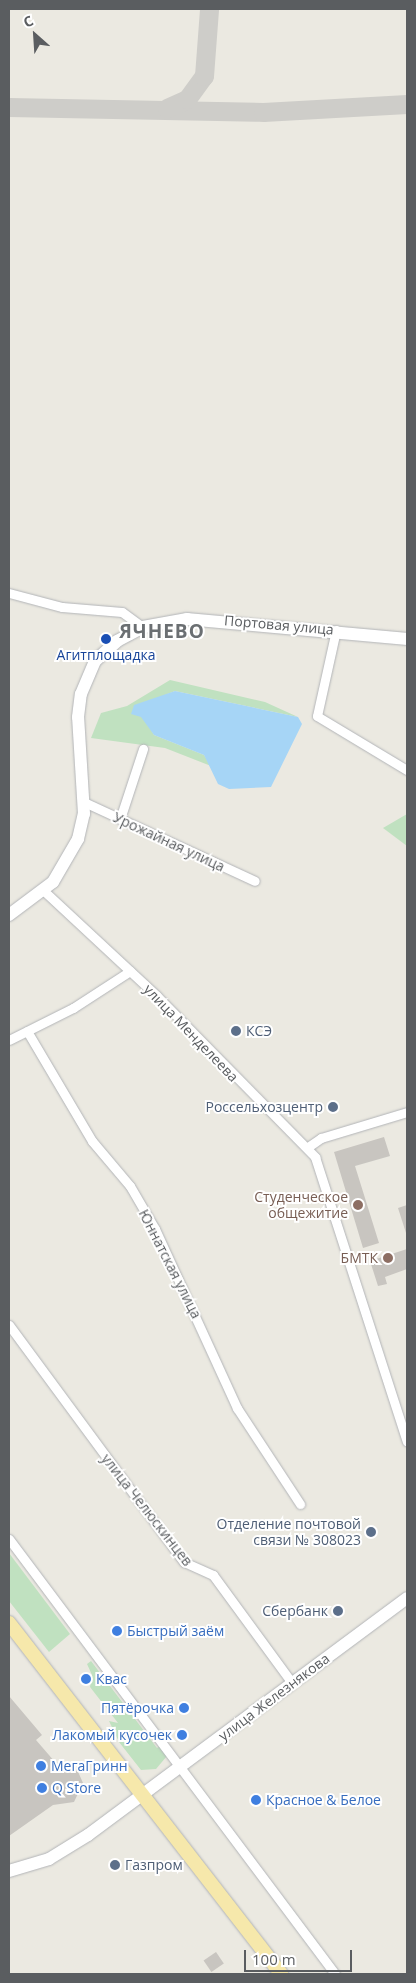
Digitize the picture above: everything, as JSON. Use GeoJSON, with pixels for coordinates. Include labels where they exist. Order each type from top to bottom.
{"type":"FeatureCollection","features":[{"type":"Feature","properties":{"kind":"main road"},"geometry":{"type":"LineString","coordinates":[[9,1623],[141,1796],[281,1974]]}},
{"type":"Feature","properties":{"kind":"main road"},"geometry":{"type":"LineString","coordinates":[[9,1634],[134,1795],[141,1796]]}},
{"type":"Feature","properties":{"kind":"street"},"geometry":{"type":"LineString","coordinates":[[9,593],[62,607],[122,612],[143,627],[100,656],[81,694],[78,717],[84,802],[73,851],[44,891],[9,915]]}},
{"type":"Feature","properties":{"kind":"street","name":"Портовая улица"},"geometry":{"type":"LineString","coordinates":[[143,627],[210,620],[336,630],[407,639]]}},
{"type":"Feature","properties":{"kind":"street"},"geometry":{"type":"LineString","coordinates":[[336,630],[317,716],[407,770]]}},
{"type":"Feature","properties":{"kind":"street"},"geometry":{"type":"LineString","coordinates":[[120,819],[134,790],[143,749]]}},
{"type":"Feature","properties":{"kind":"street","name":"Урожайная улица"},"geometry":{"type":"LineString","coordinates":[[84,802],[255,882]]}},
{"type":"Feature","properties":{"kind":"street","name":"улица Менделеева"},"geometry":{"type":"LineString","coordinates":[[44,891],[130,971],[315,1157],[407,1441]]}},
{"type":"Feature","properties":{"kind":"street"},"geometry":{"type":"LineString","coordinates":[[9,1040],[27,1032],[130,971]]}},
{"type":"Feature","properties":{"kind":"street","name":"Юннатская улица"},"geometry":{"type":"LineString","coordinates":[[27,1032],[87,1133],[130,1186],[155,1229],[237,1408],[300,1504]]}},
{"type":"Feature","properties":{"kind":"street"},"geometry":{"type":"LineString","coordinates":[[308,1148],[322,1138],[407,1112]]}},
{"type":"Feature","properties":{"kind":"street","name":"улица Челюскинцев"},"geometry":{"type":"LineString","coordinates":[[9,1325],[187,1566],[213,1575],[292,1683]]}},
{"type":"Feature","properties":{"kind":"street"},"geometry":{"type":"LineString","coordinates":[[9,1539],[181,1766],[335,1974]]}},
{"type":"Feature","properties":{"kind":"street","name":"улица Железнякова"},"geometry":{"type":"LineString","coordinates":[[9,1871],[49,1859],[141,1796],[407,1598]]}},
{"type":"Feature","properties":{"kind":"green space"},"geometry":{"type":"Polygon","coordinates":[[[170,680],[265,702],[298,717],[175,691],[138,706],[154,735],[204,755],[211,766],[165,748],[91,738],[101,713],[127,706],[170,680]]]}},
{"type":"Feature","properties":{"kind":"green space"},"geometry":{"type":"Polygon","coordinates":[[[407,814],[407,846],[383,828],[407,814]]]}},
{"type":"Feature","properties":{"kind":"green space"},"geometry":{"type":"Polygon","coordinates":[[[9,1553],[70,1634],[49,1652],[9,1601],[9,1553]]]}},
{"type":"Feature","properties":{"kind":"green space"},"geometry":{"type":"Polygon","coordinates":[[[91,1661],[157,1748],[163,1744],[167,1756],[156,1769],[141,1770],[119,1742],[109,1721],[118,1723],[90,1687],[92,1675],[87,1664],[91,1661]]]}},
{"type":"Feature","properties":{"kind":"water"},"geometry":{"type":"Polygon","coordinates":[[[175,691],[298,717],[302,724],[271,787],[229,789],[218,784],[204,755],[154,735],[141,717],[131,714],[134,705],[175,691]]]}},
{"type":"Feature","properties":{"kind":"building","name":"Студенческое общежитие"},"geometry":{"type":"Polygon","coordinates":[[[384,1137],[390,1156],[355,1166],[379,1243],[363,1248],[334,1152],[384,1137]]]}},
{"type":"Feature","properties":{"kind":"building"},"geometry":{"type":"Polygon","coordinates":[[[407,1205],[407,1233],[406,1233],[398,1208],[407,1205]]]}},
{"type":"Feature","properties":{"kind":"building"},"geometry":{"type":"Polygon","coordinates":[[[407,1249],[407,1269],[385,1277],[387,1284],[378,1286],[370,1261],[407,1249]]]}},
{"type":"Feature","properties":{"kind":"building","name":"МегаГринн"},"geometry":{"type":"Polygon","coordinates":[[[9,1696],[42,1735],[36,1740],[55,1762],[76,1767],[83,1783],[74,1802],[53,1805],[9,1836],[9,1696]]]}},
{"type":"Feature","properties":{"kind":"building"},"geometry":{"type":"Polygon","coordinates":[[[216,1952],[224,1964],[211,1972],[204,1960],[216,1952]]]}},
{"type":"Feature","properties":{"kind":"taxiway"},"geometry":{"type":"LineString","coordinates":[[167,108],[187,99],[204,76],[209,9]]}},
{"type":"Feature","properties":{"kind":"taxiway"},"geometry":{"type":"LineString","coordinates":[[9,107],[263,112],[407,104]]}},
{"type":"Feature","properties":{"kind":"place","name":"Агитплощадка"},"geometry":{"type":"Point","coordinates":[106,639]}},
{"type":"Feature","properties":{"kind":"place","name":"КСЭ"},"geometry":{"type":"Point","coordinates":[236,1031]}},
{"type":"Feature","properties":{"kind":"place","name":"Россельхозцентр"},"geometry":{"type":"Point","coordinates":[333,1107]}},
{"type":"Feature","properties":{"kind":"place","name":"Студенческое общежитие"},"geometry":{"type":"Point","coordinates":[358,1205]}},
{"type":"Feature","properties":{"kind":"place","name":"БМТК"},"geometry":{"type":"Point","coordinates":[388,1258]}},
{"type":"Feature","properties":{"kind":"place","name":"Отделение почтовой связи № 308023"},"geometry":{"type":"Point","coordinates":[371,1532]}},
{"type":"Feature","properties":{"kind":"place","name":"Сбербанк"},"geometry":{"type":"Point","coordinates":[338,1611]}},
{"type":"Feature","properties":{"kind":"place","name":"Быстрый заём"},"geometry":{"type":"Point","coordinates":[117,1631]}},
{"type":"Feature","properties":{"kind":"place","name":"Квас"},"geometry":{"type":"Point","coordinates":[86,1679]}},
{"type":"Feature","properties":{"kind":"place","name":"Пятёрочка"},"geometry":{"type":"Point","coordinates":[184,1708]}},
{"type":"Feature","properties":{"kind":"place","name":"Лакомый кусочек"},"geometry":{"type":"Point","coordinates":[182,1735]}},
{"type":"Feature","properties":{"kind":"place","name":"МегаГринн"},"geometry":{"type":"Point","coordinates":[41,1766]}},
{"type":"Feature","properties":{"kind":"place","name":"Q Store"},"geometry":{"type":"Point","coordinates":[42,1788]}},
{"type":"Feature","properties":{"kind":"place","name":"Красное & Белое"},"geometry":{"type":"Point","coordinates":[256,1800]}},
{"type":"Feature","properties":{"kind":"place","name":"Газпром"},"geometry":{"type":"Point","coordinates":[115,1865]}},
{"type":"Feature","properties":{"kind":"district","name":"ЯЧНЕВО"},"geometry":{"type":"Point","coordinates":[162,632]}}]}
